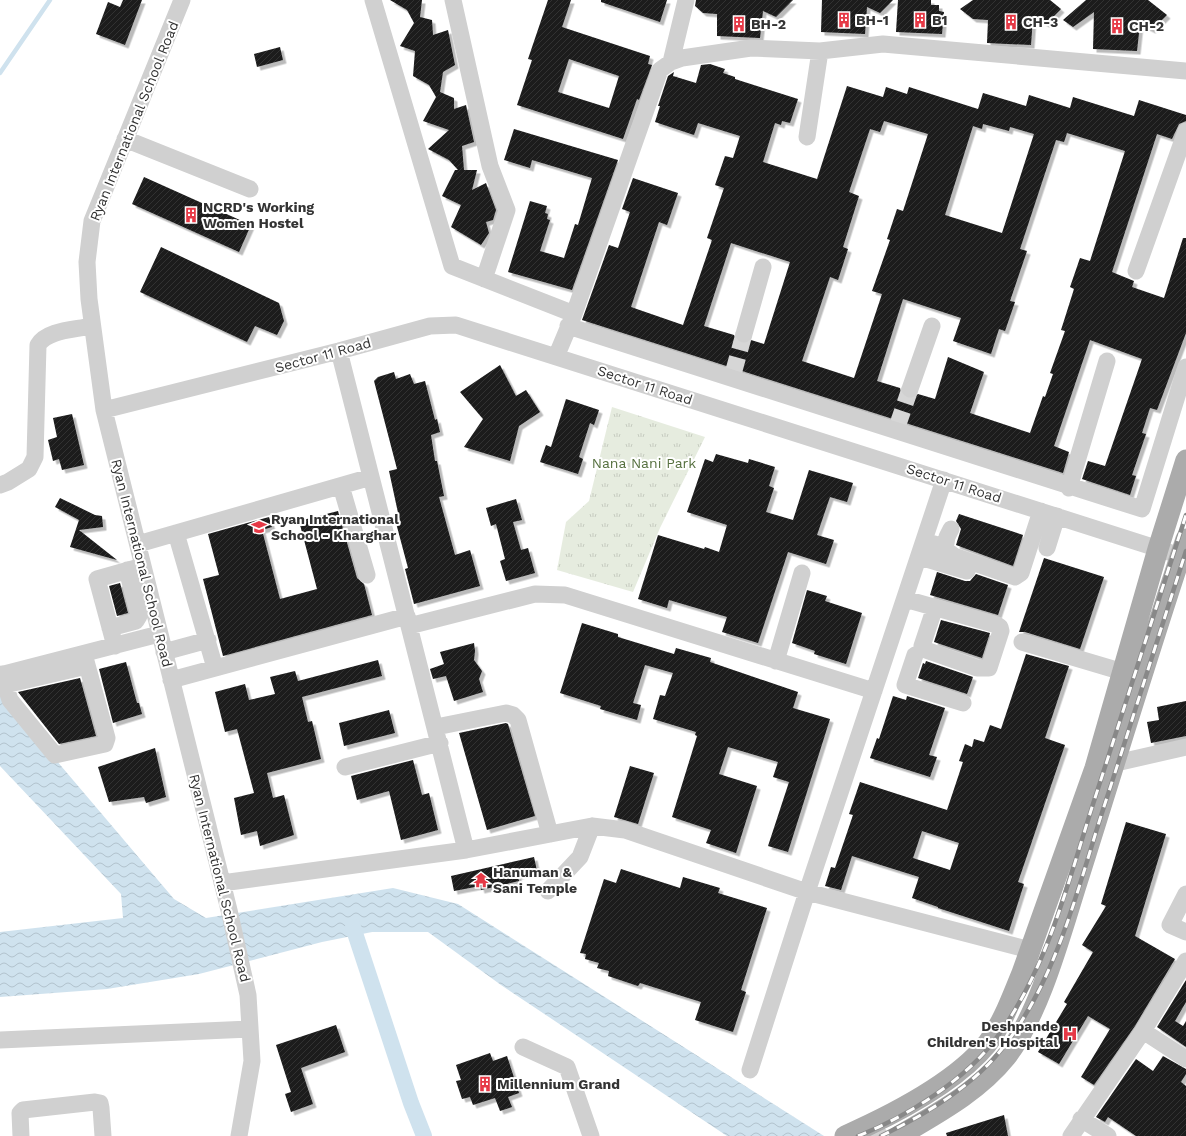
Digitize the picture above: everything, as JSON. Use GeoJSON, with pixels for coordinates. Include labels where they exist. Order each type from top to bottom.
{"type":"FeatureCollection","features":[{"type":"Feature","properties":{"kind":"main road"},"geometry":{"type":"LineString","coordinates":[[899,1136],[976,1087],[992,1073],[1007,1056],[1019,1036],[1044,981],[1105,766],[1123,672],[1158,548],[1186,460]]}},
{"type":"Feature","properties":{"kind":"main road"},"geometry":{"type":"LineString","coordinates":[[844,1136],[872,1129],[941,1083],[976,1056],[988,1042],[1010,1003],[1105,766],[1183,547]]}},
{"type":"Feature","properties":{"kind":"street","name":"Ryan International School Road"},"geometry":{"type":"LineString","coordinates":[[182,0],[92,221],[87,262],[91,326],[104,410],[138,544],[135,568],[164,652],[229,910],[248,995],[252,1061],[239,1136]]}},
{"type":"Feature","properties":{"kind":"street"},"geometry":{"type":"LineString","coordinates":[[373,0],[452,266],[484,279],[571,320],[732,376],[896,429],[1069,488],[1142,509],[1186,367]]}},
{"type":"Feature","properties":{"kind":"street"},"geometry":{"type":"LineString","coordinates":[[454,0],[490,166],[508,210],[484,279]]}},
{"type":"Feature","properties":{"kind":"street"},"geometry":{"type":"LineString","coordinates":[[671,62],[686,0]]}},
{"type":"Feature","properties":{"kind":"street"},"geometry":{"type":"LineString","coordinates":[[556,357],[571,320],[660,70],[671,62],[682,58],[751,48],[820,51],[883,44],[1186,71]]}},
{"type":"Feature","properties":{"kind":"street"},"geometry":{"type":"LineString","coordinates":[[807,137],[820,51]]}},
{"type":"Feature","properties":{"kind":"street"},"geometry":{"type":"LineString","coordinates":[[1136,271],[1186,131]]}},
{"type":"Feature","properties":{"kind":"street"},"geometry":{"type":"LineString","coordinates":[[126,139],[250,189]]}},
{"type":"Feature","properties":{"kind":"street"},"geometry":{"type":"LineString","coordinates":[[744,334],[763,267]]}},
{"type":"Feature","properties":{"kind":"street","name":"Sector 11 Road"},"geometry":{"type":"LineString","coordinates":[[104,410],[339,351],[430,326],[456,325],[1158,548],[1183,547]]}},
{"type":"Feature","properties":{"kind":"street"},"geometry":{"type":"LineString","coordinates":[[0,485],[8,482],[29,469],[35,457],[38,345],[42,339],[52,335],[91,326]]}},
{"type":"Feature","properties":{"kind":"street"},"geometry":{"type":"LineString","coordinates":[[910,389],[932,326]]}},
{"type":"Feature","properties":{"kind":"street"},"geometry":{"type":"LineString","coordinates":[[339,351],[438,735],[466,850]]}},
{"type":"Feature","properties":{"kind":"street"},"geometry":{"type":"LineString","coordinates":[[1069,488],[1107,361]]}},
{"type":"Feature","properties":{"kind":"street"},"geometry":{"type":"LineString","coordinates":[[138,544],[371,477]]}},
{"type":"Feature","properties":{"kind":"street"},"geometry":{"type":"LineString","coordinates":[[750,1070],[807,892],[944,480]]}},
{"type":"Feature","properties":{"kind":"street"},"geometry":{"type":"LineString","coordinates":[[341,486],[367,575]]}},
{"type":"Feature","properties":{"kind":"street"},"geometry":{"type":"LineString","coordinates":[[922,549],[945,549],[954,556],[1015,577],[1018,576],[1041,511]]}},
{"type":"Feature","properties":{"kind":"street"},"geometry":{"type":"LineString","coordinates":[[1047,548],[1057,516]]}},
{"type":"Feature","properties":{"kind":"street"},"geometry":{"type":"LineString","coordinates":[[945,549],[947,537],[952,529]]}},
{"type":"Feature","properties":{"kind":"street"},"geometry":{"type":"LineString","coordinates":[[176,533],[215,668]]}},
{"type":"Feature","properties":{"kind":"street"},"geometry":{"type":"LineString","coordinates":[[922,549],[1004,581]]}},
{"type":"Feature","properties":{"kind":"street"},"geometry":{"type":"LineString","coordinates":[[110,628],[136,621],[139,616],[135,568],[97,579],[110,628],[115,646]]}},
{"type":"Feature","properties":{"kind":"street"},"geometry":{"type":"LineString","coordinates":[[776,661],[802,573]]}},
{"type":"Feature","properties":{"kind":"street"},"geometry":{"type":"LineString","coordinates":[[171,680],[408,621],[535,594],[565,595],[874,691]]}},
{"type":"Feature","properties":{"kind":"street"},"geometry":{"type":"LineString","coordinates":[[906,596],[935,607],[1000,627],[1001,631],[989,668],[976,668],[923,649],[922,646],[935,607]]}},
{"type":"Feature","properties":{"kind":"street"},"geometry":{"type":"LineString","coordinates":[[906,596],[997,620]]}},
{"type":"Feature","properties":{"kind":"street"},"geometry":{"type":"LineString","coordinates":[[85,660],[107,742],[105,744],[59,755],[53,753],[13,705],[3,678],[85,660],[115,646],[159,634]]}},
{"type":"Feature","properties":{"kind":"street"},"geometry":{"type":"LineString","coordinates":[[164,652],[208,640]]}},
{"type":"Feature","properties":{"kind":"street"},"geometry":{"type":"LineString","coordinates":[[1022,642],[1123,672]]}},
{"type":"Feature","properties":{"kind":"street"},"geometry":{"type":"LineString","coordinates":[[889,648],[975,674]]}},
{"type":"Feature","properties":{"kind":"street"},"geometry":{"type":"LineString","coordinates":[[915,655],[905,685],[963,703]]}},
{"type":"Feature","properties":{"kind":"street"},"geometry":{"type":"LineString","coordinates":[[345,767],[506,713],[513,715],[518,720],[550,834]]}},
{"type":"Feature","properties":{"kind":"street"},"geometry":{"type":"LineString","coordinates":[[1105,766],[1186,747]]}},
{"type":"Feature","properties":{"kind":"street"},"geometry":{"type":"LineString","coordinates":[[222,883],[466,850],[592,826],[625,830],[807,892],[1030,950]]}},
{"type":"Feature","properties":{"kind":"street"},"geometry":{"type":"LineString","coordinates":[[548,891],[580,857],[592,826]]}},
{"type":"Feature","properties":{"kind":"street"},"geometry":{"type":"LineString","coordinates":[[1186,894],[1170,925],[1186,932]]}},
{"type":"Feature","properties":{"kind":"street"},"geometry":{"type":"LineString","coordinates":[[1071,1136],[1143,1031],[1186,962]]}},
{"type":"Feature","properties":{"kind":"street"},"geometry":{"type":"LineString","coordinates":[[0,1040],[250,1029]]}},
{"type":"Feature","properties":{"kind":"street"},"geometry":{"type":"LineString","coordinates":[[1143,1031],[1186,1059]]}},
{"type":"Feature","properties":{"kind":"street"},"geometry":{"type":"LineString","coordinates":[[523,1047],[567,1067],[591,1136]]}},
{"type":"Feature","properties":{"kind":"street"},"geometry":{"type":"LineString","coordinates":[[21,1136],[20,1114],[23,1110],[95,1102],[100,1103],[103,1136]]}},
{"type":"Feature","properties":{"kind":"street"},"geometry":{"type":"LineString","coordinates":[[1082,1119],[1108,1136]]}},
{"type":"Feature","properties":{"kind":"green space","name":"Nana Nani Park"},"geometry":{"type":"Polygon","coordinates":[[[612,407],[705,437],[660,528],[633,592],[557,570],[566,522],[589,501],[612,407]]]}},
{"type":"Feature","properties":{"kind":"water"},"geometry":{"type":"Polygon","coordinates":[[[0,694],[174,899],[206,918],[393,888],[458,904],[824,1136],[727,1136],[501,985],[428,932],[372,932],[322,942],[199,974],[107,989],[0,997],[0,932],[123,918],[121,894],[0,766],[0,694]]]}},
{"type":"Feature","properties":{"kind":"building"},"geometry":{"type":"Polygon","coordinates":[[[123,0],[142,0],[125,45],[96,34],[108,2],[120,7],[123,0]]]}},
{"type":"Feature","properties":{"kind":"building"},"geometry":{"type":"Polygon","coordinates":[[[390,0],[422,0],[420,17],[432,20],[433,35],[448,30],[455,65],[443,72],[440,92],[454,98],[454,109],[466,105],[474,142],[462,146],[464,170],[477,170],[472,190],[486,183],[496,210],[493,220],[486,222],[489,233],[481,245],[451,227],[461,205],[442,196],[455,170],[458,170],[449,160],[428,149],[449,130],[423,121],[436,97],[429,85],[413,76],[415,51],[400,46],[414,23],[407,10],[390,0]]]}},
{"type":"Feature","properties":{"kind":"building"},"geometry":{"type":"Polygon","coordinates":[[[548,0],[571,0],[562,27],[650,56],[648,64],[652,65],[639,100],[637,99],[623,139],[517,105],[532,60],[528,59],[548,0]],[[569,59],[558,92],[609,108],[619,76],[569,59]]]}},
{"type":"Feature","properties":{"kind":"building"},"geometry":{"type":"Polygon","coordinates":[[[601,0],[667,0],[660,22],[601,2],[601,0]]]}},
{"type":"Feature","properties":{"kind":"building","name":"BH-2"},"geometry":{"type":"Polygon","coordinates":[[[696,0],[793,0],[776,17],[763,11],[760,38],[717,36],[717,14],[703,13],[695,6],[696,0]]]}},
{"type":"Feature","properties":{"kind":"building","name":"BH-1"},"geometry":{"type":"Polygon","coordinates":[[[822,0],[893,0],[880,13],[867,7],[865,34],[821,32],[822,0]]]}},
{"type":"Feature","properties":{"kind":"building","name":"B1"},"geometry":{"type":"Polygon","coordinates":[[[898,0],[931,0],[931,5],[939,5],[939,11],[944,12],[942,34],[896,32],[898,0]]]}},
{"type":"Feature","properties":{"kind":"building","name":"CH-3"},"geometry":{"type":"Polygon","coordinates":[[[973,0],[1050,0],[1061,9],[1046,24],[1033,17],[1031,45],[987,43],[988,20],[973,19],[960,9],[973,0]]]}},
{"type":"Feature","properties":{"kind":"building","name":"CH-2"},"geometry":{"type":"Polygon","coordinates":[[[1086,0],[1148,0],[1167,15],[1152,30],[1140,24],[1137,51],[1093,49],[1094,12],[1073,27],[1063,20],[1086,0]]]}},
{"type":"Feature","properties":{"kind":"building"},"geometry":{"type":"Polygon","coordinates":[[[280,47],[283,60],[257,67],[254,54],[280,47]]]}},
{"type":"Feature","properties":{"kind":"building"},"geometry":{"type":"Polygon","coordinates":[[[710,64],[725,69],[723,73],[735,77],[735,79],[798,99],[790,123],[782,121],[781,125],[775,123],[763,162],[817,179],[847,86],[883,97],[886,87],[907,94],[909,87],[978,109],[983,93],[1026,106],[1029,95],[1070,108],[1073,97],[1134,116],[1139,100],[1186,115],[1186,121],[1179,124],[1172,139],[1157,134],[1112,272],[1134,281],[1132,287],[1164,298],[1183,238],[1186,238],[1186,333],[1157,410],[1150,408],[1142,433],[1146,434],[1132,475],[1136,476],[1130,495],[1082,479],[1088,461],[1105,466],[1142,359],[1090,340],[1054,446],[1069,452],[1063,473],[582,320],[609,245],[618,248],[630,212],[622,209],[633,178],[678,193],[667,225],[659,222],[631,307],[683,325],[712,240],[707,238],[724,188],[715,185],[725,156],[733,158],[740,136],[698,123],[694,135],[655,122],[660,106],[658,106],[668,76],[674,72],[673,76],[696,83],[701,65],[710,64]],[[884,121],[880,132],[870,129],[849,192],[859,196],[843,247],[848,249],[838,280],[830,277],[802,361],[854,378],[882,294],[872,291],[890,240],[887,239],[897,209],[903,211],[928,134],[884,121]],[[983,124],[982,129],[973,126],[945,215],[1002,233],[1034,134],[1010,127],[1009,131],[983,124]],[[1067,133],[1064,142],[1056,140],[1020,249],[1027,251],[1010,301],[1015,302],[1005,331],[999,329],[991,354],[953,341],[961,318],[903,299],[877,381],[900,388],[902,395],[907,399],[912,399],[918,394],[935,399],[948,357],[984,372],[970,413],[1030,433],[1043,396],[1045,397],[1053,374],[1050,373],[1065,331],[1061,330],[1074,289],[1070,287],[1080,258],[1090,261],[1125,151],[1067,133]],[[731,243],[704,326],[734,335],[737,341],[741,343],[747,344],[751,340],[764,344],[790,262],[731,243]]]}},
{"type":"Feature","properties":{"kind":"building"},"geometry":{"type":"Polygon","coordinates":[[[514,129],[618,160],[572,290],[508,272],[530,201],[547,206],[545,213],[548,214],[547,219],[550,220],[540,251],[564,258],[575,224],[578,225],[592,178],[532,160],[530,168],[504,160],[514,129]]]}},
{"type":"Feature","properties":{"kind":"building","name":"NCRD's Working Women Hostel"},"geometry":{"type":"Polygon","coordinates":[[[144,177],[251,225],[239,252],[132,204],[144,177]]]}},
{"type":"Feature","properties":{"kind":"building"},"geometry":{"type":"Polygon","coordinates":[[[161,247],[279,303],[284,321],[277,335],[255,326],[247,342],[140,292],[161,247]]]}},
{"type":"Feature","properties":{"kind":"building"},"geometry":{"type":"Polygon","coordinates":[[[500,365],[516,396],[526,390],[540,412],[519,426],[510,461],[464,447],[483,419],[460,392],[500,365]]]}},
{"type":"Feature","properties":{"kind":"building"},"geometry":{"type":"Polygon","coordinates":[[[394,372],[396,379],[410,374],[414,384],[425,381],[435,420],[437,419],[440,432],[431,435],[435,461],[437,461],[444,496],[439,497],[455,555],[470,550],[480,586],[414,604],[405,569],[408,568],[396,523],[400,522],[389,471],[397,469],[374,381],[378,377],[394,372]]]}},
{"type":"Feature","properties":{"kind":"building"},"geometry":{"type":"Polygon","coordinates":[[[566,399],[599,410],[594,425],[590,423],[579,457],[583,459],[578,474],[540,462],[546,445],[551,447],[566,399]]]}},
{"type":"Feature","properties":{"kind":"building"},"geometry":{"type":"Polygon","coordinates":[[[72,414],[84,465],[62,470],[59,459],[53,461],[48,440],[57,437],[53,418],[72,414]]]}},
{"type":"Feature","properties":{"kind":"building"},"geometry":{"type":"Polygon","coordinates":[[[716,454],[748,463],[749,459],[775,467],[769,486],[774,488],[766,512],[793,520],[809,470],[853,483],[847,502],[830,497],[817,535],[834,540],[826,564],[788,552],[758,643],[722,632],[727,617],[669,600],[667,608],[638,599],[658,535],[719,552],[727,525],[687,512],[705,459],[713,462],[716,454]]]}},
{"type":"Feature","properties":{"kind":"building"},"geometry":{"type":"Polygon","coordinates":[[[60,498],[95,515],[102,516],[103,527],[79,530],[117,560],[70,547],[79,520],[55,507],[60,498]]]}},
{"type":"Feature","properties":{"kind":"building"},"geometry":{"type":"Polygon","coordinates":[[[516,499],[522,520],[513,522],[521,550],[528,548],[535,573],[506,581],[500,561],[505,559],[496,524],[491,526],[486,508],[516,499]]]}},
{"type":"Feature","properties":{"kind":"building"},"geometry":{"type":"Polygon","coordinates":[[[338,511],[357,578],[364,584],[372,615],[223,656],[203,579],[219,575],[208,534],[269,517],[272,527],[262,530],[280,599],[317,589],[299,521],[338,511]]]}},
{"type":"Feature","properties":{"kind":"building"},"geometry":{"type":"Polygon","coordinates":[[[959,514],[1023,535],[1013,566],[956,545],[961,529],[956,521],[959,514]]]}},
{"type":"Feature","properties":{"kind":"building"},"geometry":{"type":"Polygon","coordinates":[[[1044,558],[1104,577],[1080,649],[1025,632],[1019,632],[1044,558]]]}},
{"type":"Feature","properties":{"kind":"building"},"geometry":{"type":"Polygon","coordinates":[[[937,572],[965,581],[970,581],[976,574],[1008,585],[998,615],[930,595],[937,572]]]}},
{"type":"Feature","properties":{"kind":"building"},"geometry":{"type":"Polygon","coordinates":[[[120,583],[128,613],[117,616],[109,586],[120,583]]]}},
{"type":"Feature","properties":{"kind":"building"},"geometry":{"type":"Polygon","coordinates":[[[807,590],[827,596],[825,601],[862,613],[846,664],[814,654],[815,651],[792,643],[807,590]]]}},
{"type":"Feature","properties":{"kind":"building"},"geometry":{"type":"Polygon","coordinates":[[[941,620],[990,633],[982,658],[934,642],[941,620]]]}},
{"type":"Feature","properties":{"kind":"building"},"geometry":{"type":"Polygon","coordinates":[[[582,623],[618,634],[618,637],[674,654],[676,648],[711,658],[710,662],[798,692],[793,708],[830,719],[788,852],[768,846],[789,782],[773,777],[778,762],[728,747],[719,774],[757,786],[736,853],[706,843],[711,830],[672,817],[697,736],[695,735],[696,732],[653,719],[660,695],[665,696],[673,673],[645,665],[633,703],[641,705],[637,720],[600,709],[601,706],[560,693],[582,623]]]}},
{"type":"Feature","properties":{"kind":"building"},"geometry":{"type":"Polygon","coordinates":[[[474,643],[474,660],[482,671],[479,679],[483,692],[454,701],[446,676],[433,679],[430,669],[444,664],[440,652],[474,643]]]}},
{"type":"Feature","properties":{"kind":"building"},"geometry":{"type":"Polygon","coordinates":[[[1026,654],[1069,666],[1045,738],[1065,745],[1018,882],[1024,884],[1009,931],[912,898],[919,877],[852,856],[841,890],[825,886],[831,867],[835,868],[853,815],[849,814],[860,782],[947,810],[963,762],[959,761],[965,744],[972,747],[974,739],[984,742],[990,725],[1001,729],[1026,654]],[[922,831],[913,858],[950,870],[959,843],[922,831]]]}},
{"type":"Feature","properties":{"kind":"building"},"geometry":{"type":"Polygon","coordinates":[[[378,660],[382,676],[302,697],[308,722],[312,721],[321,759],[267,773],[273,798],[284,795],[294,835],[260,846],[257,831],[241,835],[234,798],[254,793],[237,729],[225,732],[215,692],[245,684],[249,700],[275,694],[270,677],[295,671],[298,681],[378,660]]]}},
{"type":"Feature","properties":{"kind":"building"},"geometry":{"type":"Polygon","coordinates":[[[926,661],[973,677],[967,694],[918,678],[923,663],[925,664],[926,661]]]}},
{"type":"Feature","properties":{"kind":"building"},"geometry":{"type":"Polygon","coordinates":[[[126,662],[137,703],[139,703],[142,714],[113,723],[99,669],[126,662]]]}},
{"type":"Feature","properties":{"kind":"building"},"geometry":{"type":"Polygon","coordinates":[[[80,678],[96,736],[59,744],[18,692],[80,678]]]}},
{"type":"Feature","properties":{"kind":"building"},"geometry":{"type":"Polygon","coordinates":[[[893,696],[906,700],[907,696],[945,708],[929,755],[937,757],[930,777],[870,758],[877,738],[879,739],[893,696]]]}},
{"type":"Feature","properties":{"kind":"building"},"geometry":{"type":"Polygon","coordinates":[[[1186,701],[1186,736],[1151,743],[1147,722],[1159,720],[1157,707],[1186,701]]]}},
{"type":"Feature","properties":{"kind":"building"},"geometry":{"type":"Polygon","coordinates":[[[389,710],[395,733],[344,746],[339,723],[389,710]]]}},
{"type":"Feature","properties":{"kind":"building"},"geometry":{"type":"Polygon","coordinates":[[[506,723],[508,724],[535,816],[487,830],[459,733],[506,723]]]}},
{"type":"Feature","properties":{"kind":"building"},"geometry":{"type":"Polygon","coordinates":[[[155,748],[166,797],[146,803],[144,797],[109,802],[98,767],[155,748]]]}},
{"type":"Feature","properties":{"kind":"building"},"geometry":{"type":"Polygon","coordinates":[[[413,760],[422,795],[429,793],[438,830],[401,840],[389,791],[357,800],[351,776],[413,760]]]}},
{"type":"Feature","properties":{"kind":"building"},"geometry":{"type":"Polygon","coordinates":[[[630,766],[654,773],[638,824],[614,817],[630,766]]]}},
{"type":"Feature","properties":{"kind":"building"},"geometry":{"type":"Polygon","coordinates":[[[1126,822],[1166,834],[1135,936],[1175,959],[1135,1026],[1094,1085],[1081,1077],[1110,1029],[1088,1016],[1059,1064],[1038,1052],[1067,1004],[1064,1002],[1093,952],[1082,945],[1106,906],[1101,904],[1126,822]]]}},
{"type":"Feature","properties":{"kind":"building"},"geometry":{"type":"Polygon","coordinates":[[[534,857],[537,871],[518,876],[519,881],[481,890],[480,886],[454,891],[451,876],[534,857]]]}},
{"type":"Feature","properties":{"kind":"building"},"geometry":{"type":"Polygon","coordinates":[[[621,869],[680,888],[683,877],[720,888],[718,893],[767,908],[741,990],[746,992],[733,1032],[695,1020],[701,1002],[640,983],[638,986],[608,976],[609,971],[597,968],[599,963],[585,959],[586,954],[580,953],[604,879],[616,883],[621,869]]]}},
{"type":"Feature","properties":{"kind":"building"},"geometry":{"type":"Polygon","coordinates":[[[1186,980],[1186,1002],[1175,1021],[1183,1026],[1186,1021],[1186,1047],[1157,1027],[1186,980]]]}},
{"type":"Feature","properties":{"kind":"building"},"geometry":{"type":"Polygon","coordinates":[[[336,1025],[345,1052],[301,1068],[313,1104],[291,1112],[285,1094],[291,1092],[276,1045],[336,1025]]]}},
{"type":"Feature","properties":{"kind":"building","name":"Millennium Grand"},"geometry":{"type":"Polygon","coordinates":[[[490,1053],[493,1061],[507,1056],[519,1093],[508,1097],[512,1107],[500,1111],[495,1098],[473,1105],[470,1097],[462,1099],[456,1081],[461,1080],[456,1065],[490,1053]]]}},
{"type":"Feature","properties":{"kind":"building"},"geometry":{"type":"Polygon","coordinates":[[[1163,1056],[1186,1069],[1186,1074],[1181,1082],[1186,1086],[1186,1136],[1136,1136],[1108,1117],[1105,1122],[1096,1117],[1136,1059],[1153,1071],[1163,1056]]]}},
{"type":"Feature","properties":{"kind":"building"},"geometry":{"type":"Polygon","coordinates":[[[1004,1115],[1008,1136],[947,1136],[946,1133],[1004,1115]]]}},
{"type":"Feature","properties":{"kind":"waterway"},"geometry":{"type":"LineString","coordinates":[[0,73],[50,0]]}},
{"type":"Feature","properties":{"kind":"waterway"},"geometry":{"type":"LineString","coordinates":[[353,927],[411,1103],[424,1136]]}},
{"type":"Feature","properties":{"kind":"tunnel"},"geometry":{"type":"LineString","coordinates":[[733,374],[744,334]]}},
{"type":"Feature","properties":{"kind":"tunnel"},"geometry":{"type":"LineString","coordinates":[[897,427],[910,389]]}},
{"type":"Feature","properties":{"kind":"railway"},"geometry":{"type":"LineString","coordinates":[[858,1136],[896,1119],[915,1108],[934,1096],[969,1068],[997,1037],[1015,1010],[1030,982],[1055,924],[1186,515]]}},
{"type":"Feature","properties":{"kind":"railway"},"geometry":{"type":"LineString","coordinates":[[881,1136],[948,1098],[979,1073],[993,1060],[1005,1045],[1038,993],[1051,965],[1073,907],[1186,551]]}},
{"type":"Feature","properties":{"kind":"place","name":"BH-1"},"geometry":{"type":"Point","coordinates":[844,20]}},
{"type":"Feature","properties":{"kind":"place","name":"B1"},"geometry":{"type":"Point","coordinates":[920,20]}},
{"type":"Feature","properties":{"kind":"place","name":"CH-3"},"geometry":{"type":"Point","coordinates":[1011,22]}},
{"type":"Feature","properties":{"kind":"place","name":"BH-2"},"geometry":{"type":"Point","coordinates":[739,24]}},
{"type":"Feature","properties":{"kind":"place","name":"CH-2"},"geometry":{"type":"Point","coordinates":[1117,26]}},
{"type":"Feature","properties":{"kind":"place","name":"NCRD's Working Women Hostel"},"geometry":{"type":"Point","coordinates":[191,215]}},
{"type":"Feature","properties":{"kind":"place","name":"Ryan International School - Kharghar"},"geometry":{"type":"Point","coordinates":[259,527]}},
{"type":"Feature","properties":{"kind":"place","name":"Hanuman & Sani Temple"},"geometry":{"type":"Point","coordinates":[481,880]}},
{"type":"Feature","properties":{"kind":"place","name":"Deshpande Children's Hospital"},"geometry":{"type":"Point","coordinates":[1070,1034]}},
{"type":"Feature","properties":{"kind":"place","name":"Millennium Grand"},"geometry":{"type":"Point","coordinates":[485,1084]}}]}
